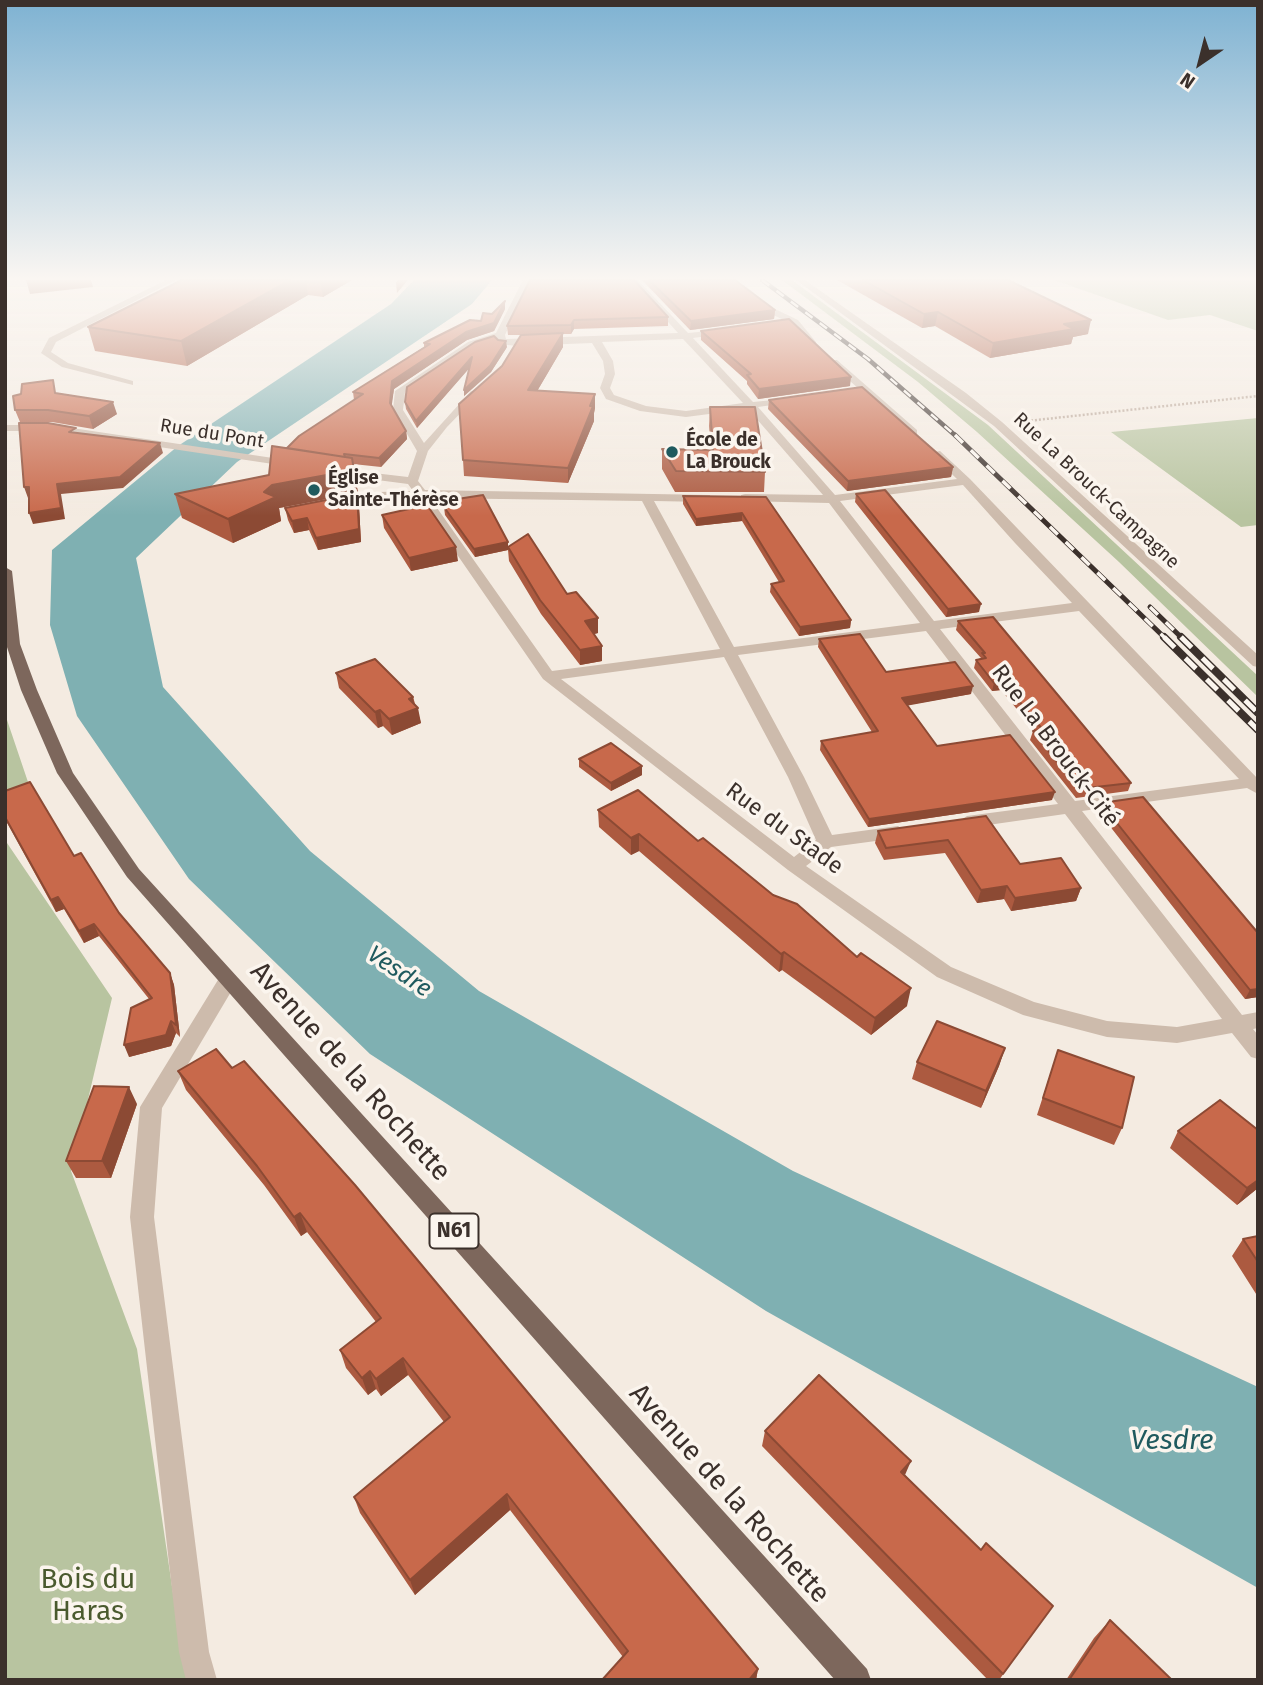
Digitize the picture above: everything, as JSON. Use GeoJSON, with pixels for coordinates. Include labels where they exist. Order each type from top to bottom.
{"type":"FeatureCollection","features":[{"type":"Feature","properties":{"kind":"main road","name":"Avenue de la Rochette"},"geometry":{"type":"LineString","coordinates":[[5,571],[13,644],[29,690],[65,773],[133,873],[856,1680]]}},
{"type":"Feature","properties":{"kind":"street"},"geometry":{"type":"LineString","coordinates":[[55,359],[65,365],[129,383]]}},
{"type":"Feature","properties":{"kind":"street"},"geometry":{"type":"LineString","coordinates":[[423,451],[398,410],[400,391],[449,359]]}},
{"type":"Feature","properties":{"kind":"street"},"geometry":{"type":"LineString","coordinates":[[607,359],[610,374],[605,388],[610,397],[644,409],[686,414],[801,398]]}},
{"type":"Feature","properties":{"kind":"street","name":"Rue La Brouck-Cité"},"geometry":{"type":"LineString","coordinates":[[705,359],[832,499],[934,627],[1258,1051]]}},
{"type":"Feature","properties":{"kind":"street"},"geometry":{"type":"LineString","coordinates":[[827,359],[860,391],[966,481],[1255,786]]}},
{"type":"Feature","properties":{"kind":"street","name":"Rue La Brouck-Campagne"},"geometry":{"type":"LineString","coordinates":[[911,359],[998,424],[1258,663]]}},
{"type":"Feature","properties":{"kind":"street"},"geometry":{"type":"LineString","coordinates":[[416,488],[423,451],[443,425],[482,388]]}},
{"type":"Feature","properties":{"kind":"street","name":"Rue du Pont"},"geometry":{"type":"LineString","coordinates":[[5,428],[52,428],[272,461],[416,488]]}},
{"type":"Feature","properties":{"kind":"street"},"geometry":{"type":"LineString","coordinates":[[736,498],[832,499],[966,481]]}},
{"type":"Feature","properties":{"kind":"street"},"geometry":{"type":"LineString","coordinates":[[328,505],[416,488],[722,498]]}},
{"type":"Feature","properties":{"kind":"street","name":"Rue du Stade"},"geometry":{"type":"LineString","coordinates":[[416,488],[548,676],[794,866],[944,972],[1030,1009],[1107,1029],[1177,1035],[1237,1024]]}},
{"type":"Feature","properties":{"kind":"street"},"geometry":{"type":"LineString","coordinates":[[645,496],[796,777],[826,842]]}},
{"type":"Feature","properties":{"kind":"street"},"geometry":{"type":"LineString","coordinates":[[548,676],[1083,606]]}},
{"type":"Feature","properties":{"kind":"street"},"geometry":{"type":"LineString","coordinates":[[948,825],[1255,786]]}},
{"type":"Feature","properties":{"kind":"street"},"geometry":{"type":"LineString","coordinates":[[794,866],[826,842],[921,829]]}},
{"type":"Feature","properties":{"kind":"street"},"geometry":{"type":"LineString","coordinates":[[202,1680],[194,1652],[142,1217],[151,1107],[228,980]]}},
{"type":"Feature","properties":{"kind":"street"},"geometry":{"type":"LineString","coordinates":[[1237,1024],[1258,1020]]}},
{"type":"Feature","properties":{"kind":"path"},"geometry":{"type":"LineString","coordinates":[[998,424],[1258,396]]}},
{"type":"Feature","properties":{"kind":"green space"},"geometry":{"type":"Polygon","coordinates":[[[887,359],[898,359],[988,425],[1258,676],[1258,697],[1119,562],[977,432],[887,359]]]}},
{"type":"Feature","properties":{"kind":"green space"},"geometry":{"type":"Polygon","coordinates":[[[1258,418],[1258,525],[1241,527],[1111,432],[1258,418]]]}},
{"type":"Feature","properties":{"kind":"green space"},"geometry":{"type":"Polygon","coordinates":[[[5,714],[28,782],[5,792],[5,714]]]}},
{"type":"Feature","properties":{"kind":"green space","name":"Bois du Haras"},"geometry":{"type":"Polygon","coordinates":[[[5,840],[112,998],[71,1171],[137,1349],[178,1627],[195,1680],[5,1680],[5,840]]]}},
{"type":"Feature","properties":{"kind":"water","name":"Vesdre"},"geometry":{"type":"Polygon","coordinates":[[[309,359],[391,359],[237,462],[136,558],[163,687],[310,851],[479,991],[793,1171],[1258,1387],[1258,1588],[766,1311],[370,1054],[189,879],[77,716],[50,625],[52,550],[178,446],[309,359]]]}},
{"type":"Feature","properties":{"kind":"building"},"geometry":{"type":"Polygon","coordinates":[[[407,359],[426,359],[392,381],[390,403],[406,431],[379,458],[344,454],[345,457],[287,448],[299,436],[363,394],[353,392],[407,359]]]}},
{"type":"Feature","properties":{"kind":"building"},"geometry":{"type":"Polygon","coordinates":[[[450,359],[471,359],[416,421],[405,402],[407,387],[450,359]]]}},
{"type":"Feature","properties":{"kind":"building"},"geometry":{"type":"Polygon","coordinates":[[[472,359],[495,359],[490,366],[464,390],[472,359]]]}},
{"type":"Feature","properties":{"kind":"building"},"geometry":{"type":"Polygon","coordinates":[[[507,359],[547,359],[528,390],[595,394],[590,406],[593,406],[568,468],[463,460],[459,404],[502,366],[507,359]]]}},
{"type":"Feature","properties":{"kind":"building"},"geometry":{"type":"Polygon","coordinates":[[[733,359],[831,359],[851,377],[759,389],[747,375],[751,374],[733,359]]]}},
{"type":"Feature","properties":{"kind":"building"},"geometry":{"type":"Polygon","coordinates":[[[53,380],[55,393],[113,402],[89,416],[48,410],[15,410],[13,396],[21,394],[22,384],[53,380]]]}},
{"type":"Feature","properties":{"kind":"building"},"geometry":{"type":"Polygon","coordinates":[[[862,387],[953,467],[848,481],[769,400],[862,387]]]}},
{"type":"Feature","properties":{"kind":"building"},"geometry":{"type":"Polygon","coordinates":[[[710,407],[755,407],[765,472],[676,471],[662,449],[713,450],[710,407]]]}},
{"type":"Feature","properties":{"kind":"building"},"geometry":{"type":"Polygon","coordinates":[[[19,423],[48,423],[76,428],[69,432],[160,443],[120,477],[57,484],[61,508],[29,513],[29,487],[24,487],[19,423]]]}},
{"type":"Feature","properties":{"kind":"building"},"geometry":{"type":"Polygon","coordinates":[[[272,446],[352,458],[354,470],[272,485],[264,492],[276,497],[228,519],[175,494],[269,475],[272,446]]]}},
{"type":"Feature","properties":{"kind":"building"},"geometry":{"type":"Polygon","coordinates":[[[885,490],[981,604],[948,609],[856,494],[885,490]]]}},
{"type":"Feature","properties":{"kind":"building"},"geometry":{"type":"Polygon","coordinates":[[[357,494],[359,529],[316,538],[307,518],[292,521],[285,508],[357,494]]]}},
{"type":"Feature","properties":{"kind":"building"},"geometry":{"type":"Polygon","coordinates":[[[483,495],[508,542],[474,549],[444,507],[455,505],[451,500],[483,495]]]}},
{"type":"Feature","properties":{"kind":"building"},"geometry":{"type":"Polygon","coordinates":[[[683,496],[766,497],[851,620],[800,627],[771,584],[784,581],[742,513],[696,519],[683,496]]]}},
{"type":"Feature","properties":{"kind":"building"},"geometry":{"type":"Polygon","coordinates":[[[427,505],[456,547],[409,558],[382,515],[427,505]]]}},
{"type":"Feature","properties":{"kind":"building"},"geometry":{"type":"Polygon","coordinates":[[[528,534],[567,594],[576,592],[598,618],[585,621],[602,646],[580,650],[540,600],[508,547],[528,534]]]}},
{"type":"Feature","properties":{"kind":"building"},"geometry":{"type":"Polygon","coordinates":[[[993,617],[1131,783],[1078,789],[1033,731],[1043,730],[1003,682],[994,683],[976,660],[986,658],[982,653],[985,653],[958,621],[993,617]]]}},
{"type":"Feature","properties":{"kind":"building"},"geometry":{"type":"Polygon","coordinates":[[[860,634],[886,672],[955,662],[973,686],[902,698],[937,746],[1010,735],[1055,792],[869,819],[821,741],[878,731],[819,639],[860,634]]]}},
{"type":"Feature","properties":{"kind":"building"},"geometry":{"type":"Polygon","coordinates":[[[375,659],[413,697],[409,699],[418,708],[389,719],[380,710],[375,712],[336,673],[375,659]]]}},
{"type":"Feature","properties":{"kind":"building"},"geometry":{"type":"Polygon","coordinates":[[[611,743],[642,766],[611,783],[579,759],[611,743]]]}},
{"type":"Feature","properties":{"kind":"building"},"geometry":{"type":"Polygon","coordinates":[[[30,782],[74,856],[81,853],[119,913],[170,973],[176,1025],[171,1021],[166,1035],[124,1045],[131,1008],[152,998],[94,924],[79,931],[58,897],[51,900],[5,817],[5,791],[30,782]]]}},
{"type":"Feature","properties":{"kind":"building"},"geometry":{"type":"Polygon","coordinates":[[[638,790],[698,841],[703,838],[773,895],[797,904],[857,957],[861,953],[911,988],[875,1018],[784,952],[781,954],[639,834],[631,838],[598,810],[638,790]]]}},
{"type":"Feature","properties":{"kind":"building"},"geometry":{"type":"Polygon","coordinates":[[[1143,797],[1258,933],[1258,989],[1250,990],[1101,803],[1143,797]]]}},
{"type":"Feature","properties":{"kind":"building"},"geometry":{"type":"Polygon","coordinates":[[[986,816],[1020,864],[1061,858],[1081,888],[1015,898],[1007,886],[981,890],[948,840],[886,848],[878,831],[986,816]]]}},
{"type":"Feature","properties":{"kind":"building"},"geometry":{"type":"Polygon","coordinates":[[[937,1021],[1005,1048],[986,1091],[917,1062],[937,1021]]]}},
{"type":"Feature","properties":{"kind":"building"},"geometry":{"type":"Polygon","coordinates":[[[216,1049],[232,1068],[244,1061],[355,1185],[758,1669],[749,1680],[602,1680],[628,1651],[507,1494],[410,1580],[354,1497],[450,1417],[403,1358],[376,1379],[370,1371],[362,1378],[340,1350],[381,1318],[300,1213],[294,1217],[257,1166],[178,1071],[216,1049]]]}},
{"type":"Feature","properties":{"kind":"building"},"geometry":{"type":"Polygon","coordinates":[[[1058,1050],[1134,1077],[1122,1128],[1043,1098],[1058,1050]]]}},
{"type":"Feature","properties":{"kind":"building"},"geometry":{"type":"Polygon","coordinates":[[[94,1086],[129,1087],[102,1161],[66,1161],[94,1086]]]}},
{"type":"Feature","properties":{"kind":"building"},"geometry":{"type":"Polygon","coordinates":[[[1220,1100],[1258,1130],[1258,1180],[1247,1188],[1178,1131],[1220,1100]]]}},
{"type":"Feature","properties":{"kind":"building"},"geometry":{"type":"Polygon","coordinates":[[[1258,1236],[1258,1262],[1243,1239],[1258,1236]]]}},
{"type":"Feature","properties":{"kind":"building"},"geometry":{"type":"Polygon","coordinates":[[[819,1375],[911,1461],[901,1472],[981,1550],[986,1543],[1053,1606],[1003,1674],[765,1431],[819,1375]]]}},
{"type":"Feature","properties":{"kind":"building"},"geometry":{"type":"Polygon","coordinates":[[[1110,1620],[1172,1680],[1069,1680],[1110,1620]]]}},
{"type":"Feature","properties":{"kind":"railway"},"geometry":{"type":"LineString","coordinates":[[868,359],[957,437]]}},
{"type":"Feature","properties":{"kind":"railway"},"geometry":{"type":"LineString","coordinates":[[955,435],[1166,639]]}},
{"type":"Feature","properties":{"kind":"railway"},"geometry":{"type":"LineString","coordinates":[[1150,607],[1183,639]]}},
{"type":"Feature","properties":{"kind":"railway"},"geometry":{"type":"LineString","coordinates":[[1164,637],[1258,730]]}},
{"type":"Feature","properties":{"kind":"railway"},"geometry":{"type":"LineString","coordinates":[[1181,637],[1258,713]]}},
{"type":"Feature","properties":{"kind":"place","name":"École de La Brouck"},"geometry":{"type":"Point","coordinates":[672,452]}},
{"type":"Feature","properties":{"kind":"place","name":"Église Sainte-Thérèse"},"geometry":{"type":"Point","coordinates":[314,490]}}]}
